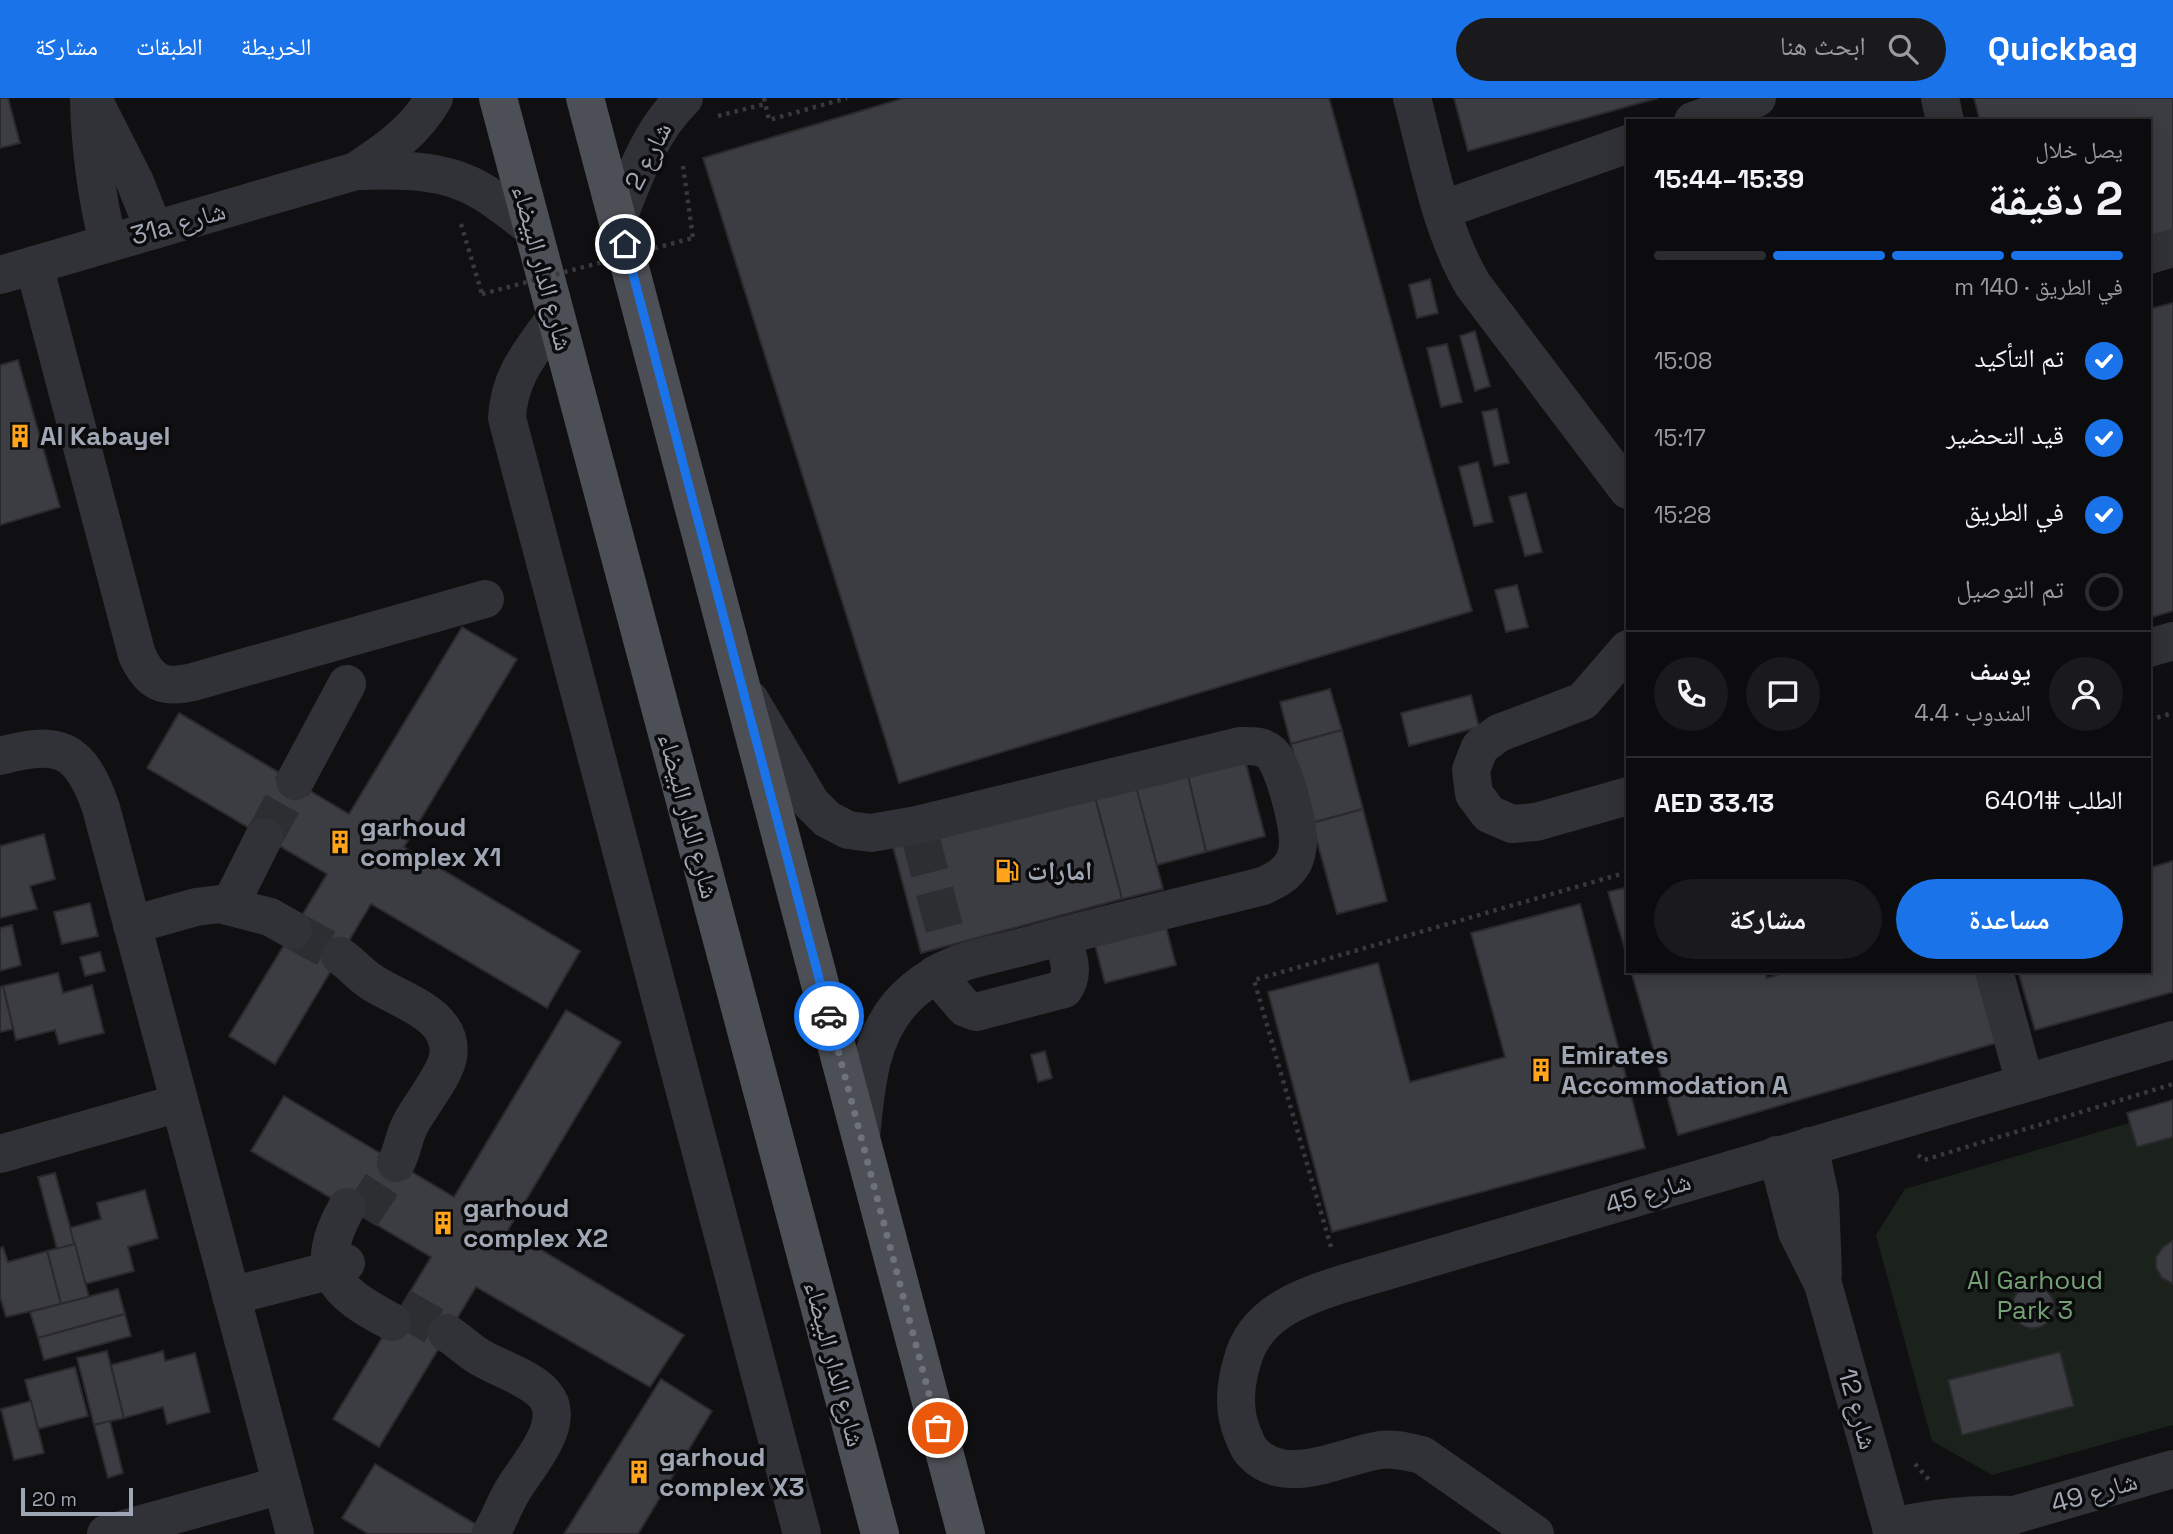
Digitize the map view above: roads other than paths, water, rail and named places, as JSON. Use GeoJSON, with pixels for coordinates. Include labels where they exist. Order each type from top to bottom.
{"type":"FeatureCollection","features":[{"type":"Feature","properties":{"kind":"main road","name":"شارع الدار البيضاء"},"geometry":{"type":"LineString","coordinates":[[498,98],[880,1534]]}},
{"type":"Feature","properties":{"kind":"main road"},"geometry":{"type":"LineString","coordinates":[[585,98],[966,1534]]}},
{"type":"Feature","properties":{"kind":"street"},"geometry":{"type":"LineString","coordinates":[[91,98],[135,182],[154,230]]}},
{"type":"Feature","properties":{"kind":"street"},"geometry":{"type":"LineString","coordinates":[[91,98],[90,142],[96,192],[108,243]]}},
{"type":"Feature","properties":{"kind":"street","name":"31a شارع"},"geometry":{"type":"LineString","coordinates":[[356,171],[412,128],[434,98]]}},
{"type":"Feature","properties":{"kind":"street"},"geometry":{"type":"LineString","coordinates":[[1412,98],[1442,210],[1459,261],[1473,285],[1626,488]]}},
{"type":"Feature","properties":{"kind":"street"},"geometry":{"type":"LineString","coordinates":[[1698,119],[1756,98]]}},
{"type":"Feature","properties":{"kind":"street"},"geometry":{"type":"LineString","coordinates":[[1940,98],[1945,119]]}},
{"type":"Feature","properties":{"kind":"street","name":"شارع 2"},"geometry":{"type":"LineString","coordinates":[[618,218],[651,139],[672,110],[700,108]]}},
{"type":"Feature","properties":{"kind":"street"},"geometry":{"type":"LineString","coordinates":[[1442,210],[1626,145]]}},
{"type":"Feature","properties":{"kind":"street","name":"31a شارع"},"geometry":{"type":"LineString","coordinates":[[17,270],[356,171],[414,170],[449,176],[482,191],[531,227]]}},
{"type":"Feature","properties":{"kind":"street"},"geometry":{"type":"LineString","coordinates":[[2151,254],[2173,248]]}},
{"type":"Feature","properties":{"kind":"street"},"geometry":{"type":"LineString","coordinates":[[17,270],[138,655],[144,671],[158,683],[176,686],[193,682],[485,599]]}},
{"type":"Feature","properties":{"kind":"street"},"geometry":{"type":"LineString","coordinates":[[556,317],[511,386],[507,418],[802,1534]]}},
{"type":"Feature","properties":{"kind":"street"},"geometry":{"type":"LineString","coordinates":[[2151,647],[2173,641]]}},
{"type":"Feature","properties":{"kind":"street"},"geometry":{"type":"LineString","coordinates":[[1626,651],[1583,701],[1499,733],[1480,747],[1471,770],[1474,794],[1489,814],[1512,824],[1536,822],[1626,797]]}},
{"type":"Feature","properties":{"kind":"street"},"geometry":{"type":"LineString","coordinates":[[295,781],[347,684]]}},
{"type":"Feature","properties":{"kind":"street"},"geometry":{"type":"LineString","coordinates":[[741,684],[811,803],[827,819],[848,830],[871,833],[918,830],[1240,746],[1255,745],[1269,752],[1280,764],[1298,843],[1293,862],[1281,878],[1263,886],[946,962],[898,1007],[882,1035],[870,1065],[861,1136]]}},
{"type":"Feature","properties":{"kind":"street"},"geometry":{"type":"LineString","coordinates":[[0,756],[30,748],[55,749],[79,761],[92,783],[101,808],[295,1534]]}},
{"type":"Feature","properties":{"kind":"street"},"geometry":{"type":"LineString","coordinates":[[229,907],[264,837]]}},
{"type":"Feature","properties":{"kind":"street"},"geometry":{"type":"LineString","coordinates":[[132,925],[229,907],[258,930],[288,940]]}},
{"type":"Feature","properties":{"kind":"street"},"geometry":{"type":"LineString","coordinates":[[946,962],[965,1008],[976,1012],[1064,989],[1071,980],[1071,969],[1062,936]]}},
{"type":"Feature","properties":{"kind":"street"},"geometry":{"type":"LineString","coordinates":[[334,966],[352,964],[370,981],[441,1024],[448,1041],[448,1059],[409,1127],[402,1151],[388,1158]]}},
{"type":"Feature","properties":{"kind":"street"},"geometry":{"type":"LineString","coordinates":[[1995,973],[2025,1083]]}},
{"type":"Feature","properties":{"kind":"street","name":"شارع 45"},"geometry":{"type":"LineString","coordinates":[[1535,1534],[1422,1455],[1382,1449],[1304,1468],[1285,1469],[1266,1464],[1251,1452],[1241,1429],[1236,1403],[1237,1377],[1245,1350],[1261,1325],[1285,1306],[1342,1284],[2173,1040]]}},
{"type":"Feature","properties":{"kind":"street"},"geometry":{"type":"LineString","coordinates":[[0,1154],[179,1102]]}},
{"type":"Feature","properties":{"kind":"street","name":"شارع 12"},"geometry":{"type":"LineString","coordinates":[[1793,1151],[1820,1196],[1823,1284],[1892,1531]]}},
{"type":"Feature","properties":{"kind":"street"},"geometry":{"type":"LineString","coordinates":[[354,1212],[336,1226],[332,1241],[330,1256],[339,1267],[343,1291],[352,1299],[396,1314]]}},
{"type":"Feature","properties":{"kind":"street"},"geometry":{"type":"LineString","coordinates":[[231,1296],[339,1267]]}},
{"type":"Feature","properties":{"kind":"street"},"geometry":{"type":"LineString","coordinates":[[454,1345],[533,1385],[545,1394],[551,1407],[552,1422],[547,1437],[510,1493],[503,1514],[485,1530]]}},
{"type":"Feature","properties":{"kind":"street","name":"شارع 49"},"geometry":{"type":"LineString","coordinates":[[2014,1515],[2173,1469]]}},
{"type":"Feature","properties":{"kind":"street"},"geometry":{"type":"LineString","coordinates":[[106,1534],[282,1485]]}},
{"type":"Feature","properties":{"kind":"street"},"geometry":{"type":"LineString","coordinates":[[1892,1531],[1921,1520],[1952,1516],[2014,1515]]}},
{"type":"Feature","properties":{"kind":"street"},"geometry":{"type":"LineString","coordinates":[[1980,1534],[2014,1515]]}},
{"type":"Feature","properties":{"kind":"tunnel"},"geometry":{"type":"LineString","coordinates":[[264,837],[295,781]]}},
{"type":"Feature","properties":{"kind":"tunnel"},"geometry":{"type":"LineString","coordinates":[[920,836],[949,946]]}},
{"type":"Feature","properties":{"kind":"tunnel"},"geometry":{"type":"LineString","coordinates":[[293,930],[340,956]]}},
{"type":"Feature","properties":{"kind":"tunnel"},"geometry":{"type":"LineString","coordinates":[[361,1216],[396,1163]]}},
{"type":"Feature","properties":{"kind":"tunnel"},"geometry":{"type":"LineString","coordinates":[[401,1307],[447,1333]]}},
{"type":"Feature","properties":{"kind":"place","name":"Al Kabayel"},"geometry":{"type":"Point","coordinates":[20,436]}},
{"type":"Feature","properties":{"kind":"place","name":"garhoud complex X1"},"geometry":{"type":"Point","coordinates":[340,842]}},
{"type":"Feature","properties":{"kind":"place","name":"امارات"},"geometry":{"type":"Point","coordinates":[1007,871]}},
{"type":"Feature","properties":{"kind":"place","name":"Emirates Accommodation A"},"geometry":{"type":"Point","coordinates":[1541,1070]}},
{"type":"Feature","properties":{"kind":"place","name":"garhoud complex X2"},"geometry":{"type":"Point","coordinates":[443,1223]}},
{"type":"Feature","properties":{"kind":"place","name":"garhoud complex X3"},"geometry":{"type":"Point","coordinates":[639,1472]}},
{"type":"Feature","properties":{"kind":"park label","name":"Al Garhoud Park 3"},"geometry":{"type":"Point","coordinates":[2035,1295]}}]}
